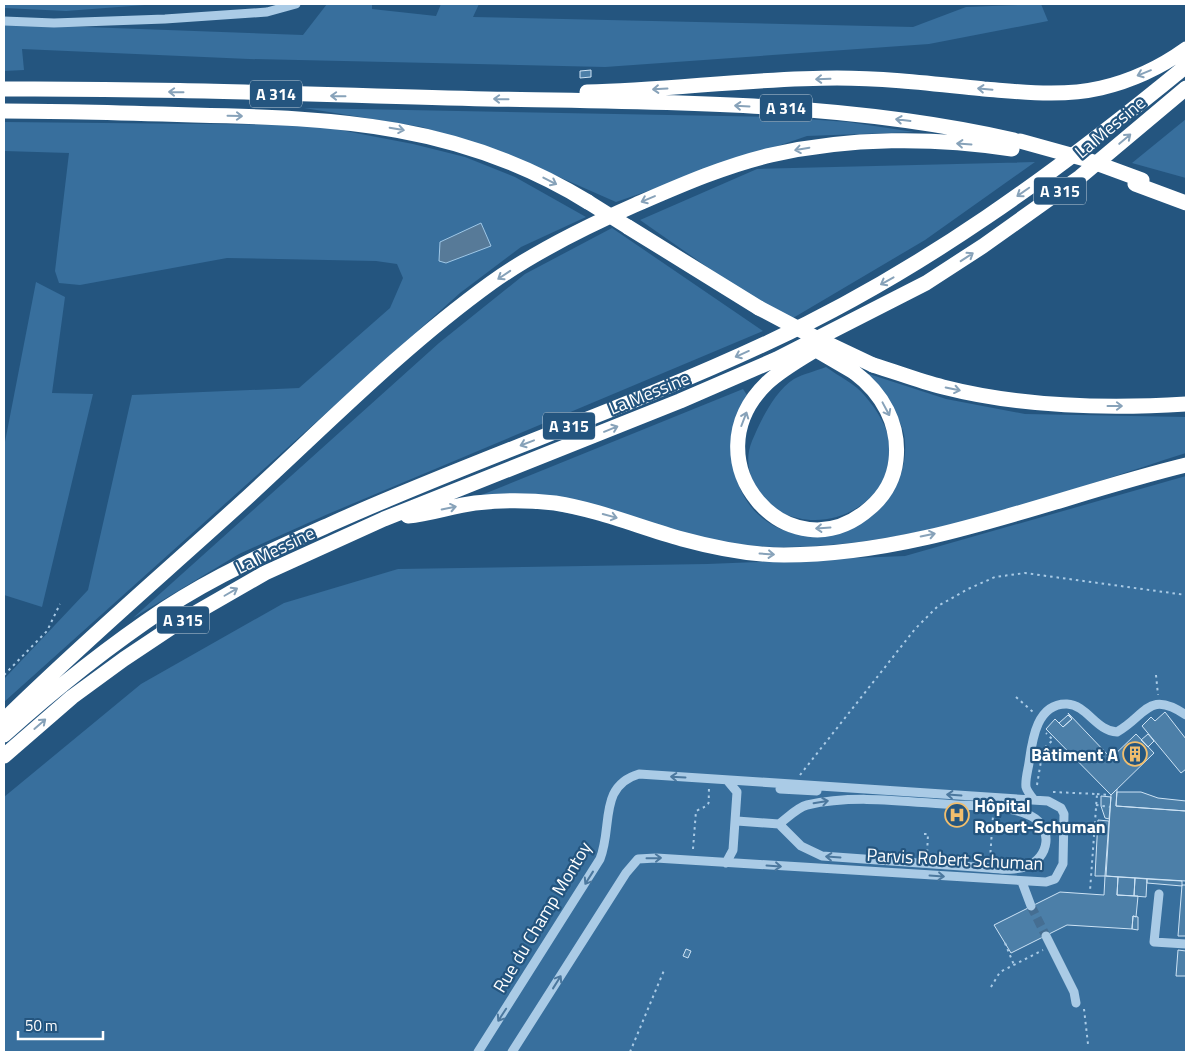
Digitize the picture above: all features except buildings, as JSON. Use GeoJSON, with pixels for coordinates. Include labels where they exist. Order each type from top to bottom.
{"type":"FeatureCollection","features":[{"type":"Feature","properties":{"kind":"highway"},"geometry":{"type":"LineString","coordinates":[[549,100],[585,92],[836,78],[914,82],[1042,93],[1073,92],[1102,88],[1123,81],[1158,67],[1186,49]]}},
{"type":"Feature","properties":{"kind":"highway","name":"La Messine"},"geometry":{"type":"LineString","coordinates":[[4,735],[61,684],[167,607],[248,561],[404,491],[669,386],[769,342],[841,306],[910,268],[1061,166],[1186,66]]}},
{"type":"Feature","properties":{"kind":"highway","name":"La Messine"},"geometry":{"type":"LineString","coordinates":[[4,756],[72,696],[178,623],[265,574],[384,519],[680,402],[777,359],[926,283],[982,246],[1080,176],[1186,88]]}},
{"type":"Feature","properties":{"kind":"highway","name":"A 314"},"geometry":{"type":"LineString","coordinates":[[4,89],[679,103],[816,110],[917,121],[1016,145],[1085,159],[1138,182],[1186,198]]}},
{"type":"Feature","properties":{"kind":"highway","name":"A 314"},"geometry":{"type":"LineString","coordinates":[[4,111],[279,117],[396,128],[486,152],[547,179],[628,227],[755,310],[873,365],[944,387],[1031,402],[1072,406],[1186,404]]}},
{"type":"Feature","properties":{"kind":"highway"},"geometry":{"type":"LineString","coordinates":[[4,720],[52,672],[154,584],[413,345],[493,282],[548,247],[613,215],[688,182],[772,155],[814,147],[863,142],[915,141],[1016,145]]}},
{"type":"Feature","properties":{"kind":"highway"},"geometry":{"type":"LineString","coordinates":[[1138,182],[1186,203]]}},
{"type":"Feature","properties":{"kind":"highway"},"geometry":{"type":"LineString","coordinates":[[755,310],[854,372],[878,395],[893,423],[897,452],[893,477],[874,504],[844,524],[820,529],[806,529],[780,520],[768,512],[751,494],[740,469],[737,446],[739,433],[749,406],[767,383],[790,365],[926,283]]}},
{"type":"Feature","properties":{"kind":"highway"},"geometry":{"type":"LineString","coordinates":[[384,519],[419,515],[484,502],[554,503],[612,516],[715,548],[784,555],[819,553],[894,543],[960,529],[1186,465]]}},
{"type":"Feature","properties":{"kind":"street"},"geometry":{"type":"LineString","coordinates":[[4,20],[54,23],[165,19],[268,12],[296,4]]}},
{"type":"Feature","properties":{"kind":"street"},"geometry":{"type":"LineString","coordinates":[[1034,800],[1026,786],[1032,737],[1035,726],[1048,711],[1058,706],[1072,705],[1102,728],[1117,732],[1145,708],[1158,704],[1177,708],[1186,715]]}},
{"type":"Feature","properties":{"kind":"street","name":"Rue du Champ Montoy"},"geometry":{"type":"LineString","coordinates":[[478,1052],[600,859],[605,846],[611,796],[616,788],[629,777],[639,774],[792,785]]}},
{"type":"Feature","properties":{"kind":"street"},"geometry":{"type":"LineString","coordinates":[[512,1052],[626,873],[638,859],[726,863],[733,850],[737,821],[737,792],[727,780]]}},
{"type":"Feature","properties":{"kind":"street","name":"Parvis Robert Schuman"},"geometry":{"type":"LineString","coordinates":[[766,783],[780,790],[796,792],[818,791],[829,786]]}},
{"type":"Feature","properties":{"kind":"street","name":"Parvis Robert Schuman"},"geometry":{"type":"LineString","coordinates":[[726,863],[1022,882],[1046,882],[1055,879],[1063,864],[1064,814],[1055,804],[1034,800],[792,785]]}},
{"type":"Feature","properties":{"kind":"street","name":"Parvis Robert Schuman"},"geometry":{"type":"LineString","coordinates":[[884,800],[971,806],[993,808],[1032,816],[1041,824],[1046,835],[1046,846],[1042,856],[1025,867],[989,868],[930,865],[822,856],[801,846],[779,824],[804,805],[827,801],[884,800]]}},
{"type":"Feature","properties":{"kind":"street"},"geometry":{"type":"LineString","coordinates":[[737,821],[779,824]]}},
{"type":"Feature","properties":{"kind":"street"},"geometry":{"type":"LineString","coordinates":[[1022,882],[1032,906]]}},
{"type":"Feature","properties":{"kind":"street"},"geometry":{"type":"LineString","coordinates":[[1159,894],[1154,942],[1186,944]]}},
{"type":"Feature","properties":{"kind":"street"},"geometry":{"type":"LineString","coordinates":[[1046,936],[1074,992],[1076,1003]]}},
{"type":"Feature","properties":{"kind":"path"},"geometry":{"type":"LineString","coordinates":[[792,785],[915,629],[938,606],[968,589],[995,577],[1025,573],[1186,595]]}},
{"type":"Feature","properties":{"kind":"path"},"geometry":{"type":"LineString","coordinates":[[4,674],[47,631],[60,604]]}},
{"type":"Feature","properties":{"kind":"path"},"geometry":{"type":"LineString","coordinates":[[1156,675],[1158,704]]}},
{"type":"Feature","properties":{"kind":"path"},"geometry":{"type":"LineString","coordinates":[[799,776],[808,777]]}},
{"type":"Feature","properties":{"kind":"path"},"geometry":{"type":"LineString","coordinates":[[692,860],[696,811],[708,805],[709,778]]}},
{"type":"Feature","properties":{"kind":"path"},"geometry":{"type":"LineString","coordinates":[[1027,790],[1109,795]]}},
{"type":"Feature","properties":{"kind":"path"},"geometry":{"type":"LineString","coordinates":[[1090,891],[1097,794]]}},
{"type":"Feature","properties":{"kind":"path"},"geometry":{"type":"LineString","coordinates":[[1096,805],[1110,807]]}},
{"type":"Feature","properties":{"kind":"path"},"geometry":{"type":"LineString","coordinates":[[989,868],[993,808]]}},
{"type":"Feature","properties":{"kind":"path"},"geometry":{"type":"LineString","coordinates":[[924,834],[928,834],[930,865]]}},
{"type":"Feature","properties":{"kind":"path"},"geometry":{"type":"LineString","coordinates":[[1005,943],[1014,965]]}},
{"type":"Feature","properties":{"kind":"path"},"geometry":{"type":"LineString","coordinates":[[991,987],[1000,972],[1051,946]]}},
{"type":"Feature","properties":{"kind":"path"},"geometry":{"type":"LineString","coordinates":[[630,1052],[665,968]]}},
{"type":"Feature","properties":{"kind":"shaded area"},"geometry":{"type":"Polygon","coordinates":[[[4,4],[158,4],[66,11],[4,8],[4,4]]]}},
{"type":"Feature","properties":{"kind":"shaded area"},"geometry":{"type":"Polygon","coordinates":[[[327,4],[372,4],[372,9],[436,16],[441,4],[479,4],[473,17],[913,27],[966,7],[1041,4],[1048,21],[929,44],[605,67],[249,59],[22,49],[24,70],[4,71],[4,24],[303,35],[327,4]]]}},
{"type":"Feature","properties":{"kind":"shaded area"},"geometry":{"type":"Polygon","coordinates":[[[304,108],[777,117],[848,122],[914,132],[807,136],[616,202],[500,151],[422,127],[304,108]]]}},
{"type":"Feature","properties":{"kind":"shaded area"},"geometry":{"type":"Polygon","coordinates":[[[1186,119],[1186,178],[1132,163],[1186,119]]]}},
{"type":"Feature","properties":{"kind":"shaded area"},"geometry":{"type":"Polygon","coordinates":[[[4,122],[314,125],[413,144],[465,157],[515,177],[586,217],[521,247],[460,293],[4,702],[4,679],[88,590],[132,395],[299,388],[390,308],[403,278],[397,264],[376,261],[227,258],[80,285],[59,283],[55,271],[69,153],[4,151],[4,122]]]}},
{"type":"Feature","properties":{"kind":"shaded area"},"geometry":{"type":"Polygon","coordinates":[[[1035,162],[925,240],[793,318],[740,290],[640,220],[757,169],[1035,162]]]}},
{"type":"Feature","properties":{"kind":"shaded area"},"geometry":{"type":"Polygon","coordinates":[[[481,223],[491,246],[446,263],[439,261],[440,242],[481,223]]]}},
{"type":"Feature","properties":{"kind":"shaded area"},"geometry":{"type":"Polygon","coordinates":[[[612,228],[763,331],[328,514],[239,554],[133,618],[439,343],[525,274],[612,228]]]}},
{"type":"Feature","properties":{"kind":"shaded area"},"geometry":{"type":"Polygon","coordinates":[[[36,282],[65,297],[52,393],[93,394],[42,607],[4,595],[4,447],[36,282]]]}},
{"type":"Feature","properties":{"kind":"shaded area"},"geometry":{"type":"Polygon","coordinates":[[[826,367],[857,388],[878,413],[889,439],[889,464],[884,479],[874,493],[862,504],[847,513],[815,520],[798,518],[774,508],[759,491],[750,473],[748,460],[750,447],[769,407],[780,391],[794,379],[826,367]]]}},
{"type":"Feature","properties":{"kind":"shaded area"},"geometry":{"type":"Polygon","coordinates":[[[869,374],[946,399],[1025,414],[1186,417],[1186,453],[984,516],[880,539],[828,545],[776,547],[727,543],[479,496],[743,389],[749,398],[734,432],[731,447],[735,473],[745,498],[761,517],[781,529],[804,535],[828,535],[851,528],[873,515],[891,495],[898,482],[905,458],[902,426],[894,411],[867,377],[869,374]]]}},
{"type":"Feature","properties":{"kind":"shaded area"},"geometry":{"type":"Polygon","coordinates":[[[1186,476],[1186,1052],[4,1052],[4,797],[141,684],[284,603],[398,569],[707,564],[905,556],[1186,476]]]}},
{"type":"Feature","properties":{"kind":"tunnel"},"geometry":{"type":"LineString","coordinates":[[1031,906],[1046,936]]}},
{"type":"Feature","properties":{"kind":"place","name":"Bâtiment A"},"geometry":{"type":"Point","coordinates":[1135,754]}},
{"type":"Feature","properties":{"kind":"place","name":"Hôpital Robert-Schuman"},"geometry":{"type":"Point","coordinates":[957,815]}}]}
